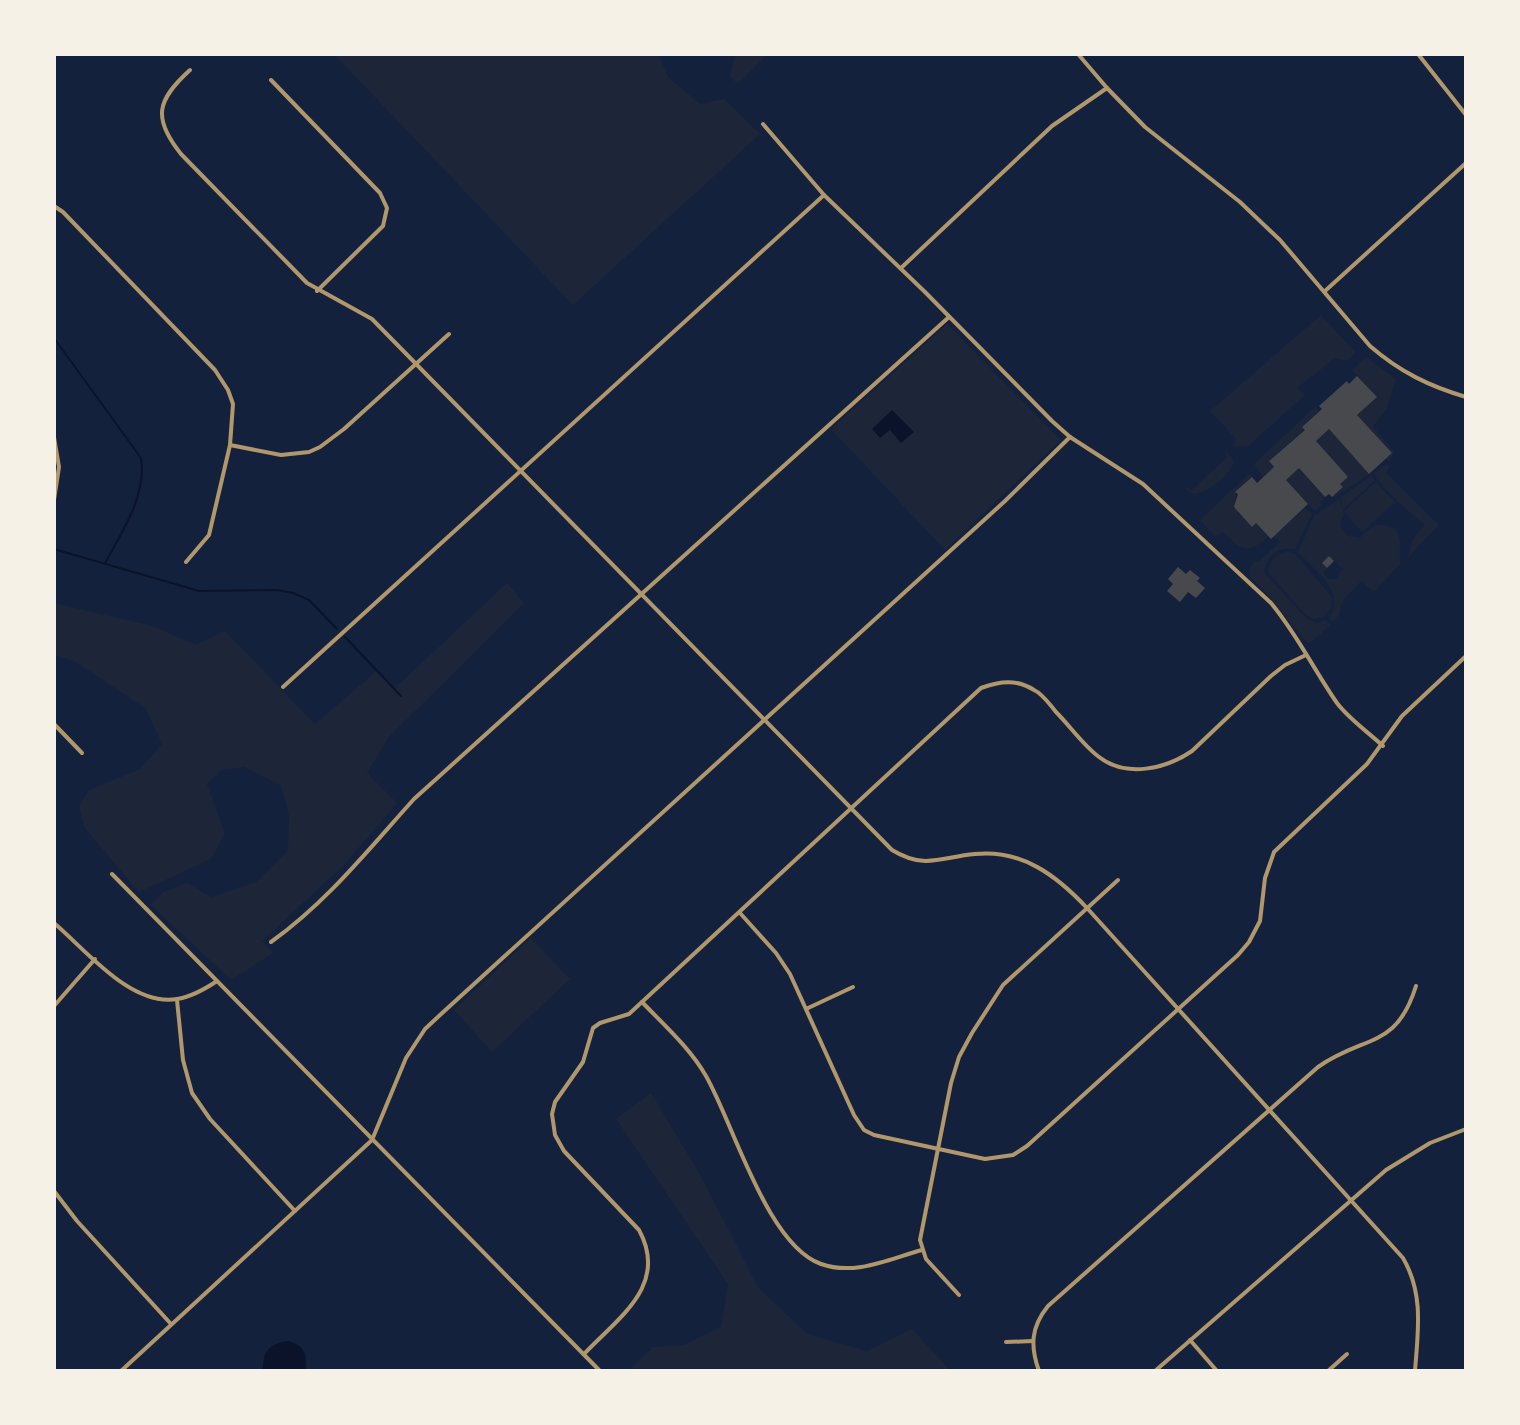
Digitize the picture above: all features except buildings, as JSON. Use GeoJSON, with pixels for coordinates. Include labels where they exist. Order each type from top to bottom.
{"type":"FeatureCollection","features":[{"type":"Feature","properties":{"kind":"street"},"geometry":{"type":"LineString","coordinates":[[1078,54],[1107,88],[1166,145],[1240,202],[1280,240],[1370,346],[1427,385],[1466,397]]}},
{"type":"Feature","properties":{"kind":"street"},"geometry":{"type":"LineString","coordinates":[[1418,54],[1466,115]]}},
{"type":"Feature","properties":{"kind":"street"},"geometry":{"type":"LineString","coordinates":[[190,70],[173,86],[164,102],[161,117],[168,137],[317,291],[372,319],[892,850],[926,863],[977,853],[1012,856],[1052,874],[1087,908],[1398,1251],[1412,1276],[1419,1312],[1415,1371]]}},
{"type":"Feature","properties":{"kind":"street"},"geometry":{"type":"LineString","coordinates":[[271,80],[380,193],[387,208],[383,226],[317,291]]}},
{"type":"Feature","properties":{"kind":"street"},"geometry":{"type":"LineString","coordinates":[[901,268],[1052,126],[1107,88]]}},
{"type":"Feature","properties":{"kind":"street"},"geometry":{"type":"LineString","coordinates":[[763,124],[824,195],[1070,437],[1121,468],[1154,495],[1271,603],[1290,625],[1340,706],[1383,746]]}},
{"type":"Feature","properties":{"kind":"street"},"geometry":{"type":"LineString","coordinates":[[1325,291],[1466,163]]}},
{"type":"Feature","properties":{"kind":"street"},"geometry":{"type":"LineString","coordinates":[[283,687],[824,195]]}},
{"type":"Feature","properties":{"kind":"street"},"geometry":{"type":"LineString","coordinates":[[54,206],[215,370],[228,390],[233,404],[230,445],[209,535],[186,562]]}},
{"type":"Feature","properties":{"kind":"street"},"geometry":{"type":"LineString","coordinates":[[271,942],[339,885],[414,799],[949,317]]}},
{"type":"Feature","properties":{"kind":"street"},"geometry":{"type":"LineString","coordinates":[[230,445],[281,455],[309,452],[320,447],[449,334]]}},
{"type":"Feature","properties":{"kind":"street"},"geometry":{"type":"LineString","coordinates":[[54,437],[59,467],[54,500]]}},
{"type":"Feature","properties":{"kind":"street"},"geometry":{"type":"LineString","coordinates":[[121,1371],[372,1140],[399,1071],[425,1029],[1005,501],[1070,437]]}},
{"type":"Feature","properties":{"kind":"street"},"geometry":{"type":"LineString","coordinates":[[584,1354],[639,1295],[648,1277],[650,1259],[639,1230],[564,1151],[555,1135],[552,1114],[560,1093],[583,1062],[593,1028],[629,1014],[981,688],[996,682],[1013,681],[1036,690],[1099,757],[1120,768],[1143,769],[1180,759],[1192,751],[1271,676],[1306,655]]}},
{"type":"Feature","properties":{"kind":"street"},"geometry":{"type":"LineString","coordinates":[[740,913],[783,964],[859,1125],[874,1135],[937,1150],[985,1159],[1013,1155],[1027,1146],[1179,1009],[1249,942],[1260,921],[1265,878],[1274,852],[1367,764],[1402,716],[1466,656]]}},
{"type":"Feature","properties":{"kind":"street"},"geometry":{"type":"LineString","coordinates":[[54,724],[82,753]]}},
{"type":"Feature","properties":{"kind":"street"},"geometry":{"type":"LineString","coordinates":[[112,874],[600,1371]]}},
{"type":"Feature","properties":{"kind":"street"},"geometry":{"type":"LineString","coordinates":[[959,1295],[933,1268],[922,1250],[920,1231],[959,1057],[986,1008],[1003,985],[1118,880]]}},
{"type":"Feature","properties":{"kind":"street"},"geometry":{"type":"LineString","coordinates":[[54,923],[130,989],[146,996],[177,1000],[217,981]]}},
{"type":"Feature","properties":{"kind":"street"},"geometry":{"type":"LineString","coordinates":[[54,1006],[95,959]]}},
{"type":"Feature","properties":{"kind":"street"},"geometry":{"type":"LineString","coordinates":[[1039,1371],[1033,1341],[1039,1317],[1048,1306],[1331,1059],[1394,1028],[1405,1015],[1416,986]]}},
{"type":"Feature","properties":{"kind":"street"},"geometry":{"type":"LineString","coordinates":[[806,1009],[853,987]]}},
{"type":"Feature","properties":{"kind":"street"},"geometry":{"type":"LineString","coordinates":[[177,1000],[183,1060],[192,1093],[210,1119],[295,1211]]}},
{"type":"Feature","properties":{"kind":"street"},"geometry":{"type":"LineString","coordinates":[[642,1002],[700,1067],[774,1222],[800,1253],[821,1264],[861,1267],[922,1250]]}},
{"type":"Feature","properties":{"kind":"street"},"geometry":{"type":"LineString","coordinates":[[1155,1371],[1351,1198],[1407,1155],[1466,1129]]}},
{"type":"Feature","properties":{"kind":"street"},"geometry":{"type":"LineString","coordinates":[[54,1191],[77,1221],[172,1324]]}},
{"type":"Feature","properties":{"kind":"street"},"geometry":{"type":"LineString","coordinates":[[1190,1340],[1217,1371]]}},
{"type":"Feature","properties":{"kind":"street"},"geometry":{"type":"LineString","coordinates":[[1006,1342],[1033,1341]]}},
{"type":"Feature","properties":{"kind":"street"},"geometry":{"type":"LineString","coordinates":[[1328,1371],[1347,1354]]}},
{"type":"Feature","properties":{"kind":"shaded area"},"geometry":{"type":"Polygon","coordinates":[[[334,54],[658,54],[668,77],[700,104],[724,99],[760,134],[573,305],[334,54]]]}},
{"type":"Feature","properties":{"kind":"shaded area"},"geometry":{"type":"Polygon","coordinates":[[[735,54],[768,54],[738,84],[730,76],[735,54]]]}},
{"type":"Feature","properties":{"kind":"shaded area"},"geometry":{"type":"Polygon","coordinates":[[[1321,315],[1356,353],[1346,361],[1335,358],[1297,388],[1305,395],[1248,446],[1235,447],[1232,444],[1236,439],[1210,411],[1321,315]]]}},
{"type":"Feature","properties":{"kind":"shaded area"},"geometry":{"type":"Polygon","coordinates":[[[947,324],[1061,440],[945,550],[831,429],[947,324]]]}},
{"type":"Feature","properties":{"kind":"shaded area"},"geometry":{"type":"Polygon","coordinates":[[[1366,357],[1396,379],[1387,408],[1373,426],[1394,452],[1389,462],[1357,415],[1377,397],[1352,370],[1366,357]]]}},
{"type":"Feature","properties":{"kind":"shaded area"},"geometry":{"type":"Polygon","coordinates":[[[1315,407],[1319,411],[1302,426],[1304,430],[1269,461],[1274,468],[1263,477],[1254,464],[1315,407]]]}},
{"type":"Feature","properties":{"kind":"shaded area"},"geometry":{"type":"Polygon","coordinates":[[[892,410],[914,432],[901,443],[890,430],[880,438],[872,429],[892,410]]]}},
{"type":"Feature","properties":{"kind":"shaded area"},"geometry":{"type":"Polygon","coordinates":[[[1329,429],[1369,474],[1327,503],[1342,488],[1316,441],[1329,429]]]}},
{"type":"Feature","properties":{"kind":"shaded area"},"geometry":{"type":"Polygon","coordinates":[[[1224,450],[1234,461],[1224,477],[1200,493],[1194,494],[1186,489],[1186,486],[1191,491],[1227,457],[1224,450]]]}},
{"type":"Feature","properties":{"kind":"shaded area"},"geometry":{"type":"Polygon","coordinates":[[[1386,464],[1389,467],[1386,473],[1439,525],[1408,557],[1413,539],[1425,525],[1376,478],[1374,473],[1386,464]]]}},
{"type":"Feature","properties":{"kind":"shaded area"},"geometry":{"type":"Polygon","coordinates":[[[1299,468],[1325,497],[1315,511],[1286,480],[1299,468]]]}},
{"type":"Feature","properties":{"kind":"shaded area"},"geometry":{"type":"Polygon","coordinates":[[[1249,474],[1252,477],[1236,492],[1236,505],[1252,526],[1256,523],[1268,537],[1255,546],[1244,548],[1223,532],[1215,536],[1200,520],[1249,474]]]}},
{"type":"Feature","properties":{"kind":"shaded area"},"geometry":{"type":"Polygon","coordinates":[[[1371,476],[1375,480],[1343,510],[1341,497],[1371,476]]]}},
{"type":"Feature","properties":{"kind":"shaded area"},"geometry":{"type":"Polygon","coordinates":[[[1376,482],[1395,502],[1362,532],[1344,511],[1376,482]]]}},
{"type":"Feature","properties":{"kind":"shaded area"},"geometry":{"type":"Polygon","coordinates":[[[1340,498],[1344,515],[1342,528],[1348,536],[1360,538],[1372,528],[1384,525],[1395,529],[1399,538],[1401,563],[1374,592],[1361,581],[1343,600],[1339,615],[1332,622],[1329,618],[1334,608],[1332,591],[1298,552],[1314,516],[1340,498]],[[1329,556],[1322,563],[1327,568],[1323,573],[1328,579],[1337,579],[1341,570],[1345,571],[1329,556]]]}},
{"type":"Feature","properties":{"kind":"shaded area"},"geometry":{"type":"Polygon","coordinates":[[[1305,508],[1312,514],[1295,549],[1275,553],[1264,572],[1306,618],[1317,623],[1326,620],[1330,625],[1312,642],[1306,642],[1250,577],[1250,568],[1255,560],[1258,562],[1280,542],[1274,536],[1305,508]]]}},
{"type":"Feature","properties":{"kind":"shaded area"},"geometry":{"type":"Polygon","coordinates":[[[1287,551],[1295,554],[1332,597],[1332,606],[1324,617],[1313,619],[1307,616],[1269,574],[1273,559],[1287,551]]]}},
{"type":"Feature","properties":{"kind":"shaded area"},"geometry":{"type":"Polygon","coordinates":[[[507,583],[524,603],[389,737],[367,773],[397,803],[343,866],[262,941],[273,953],[231,980],[151,905],[163,892],[187,883],[211,897],[256,882],[288,851],[289,816],[281,785],[244,767],[221,770],[207,784],[225,834],[211,859],[139,892],[84,827],[79,806],[89,790],[140,769],[162,744],[146,709],[74,661],[54,655],[54,603],[152,626],[196,645],[225,631],[315,724],[378,670],[394,689],[507,583]]]}},
{"type":"Feature","properties":{"kind":"shaded area"},"geometry":{"type":"Polygon","coordinates":[[[531,938],[570,979],[492,1052],[454,1010],[531,938]]]}},
{"type":"Feature","properties":{"kind":"shaded area"},"geometry":{"type":"Polygon","coordinates":[[[651,1093],[698,1171],[758,1287],[807,1334],[867,1351],[912,1329],[951,1371],[628,1371],[653,1347],[684,1345],[721,1327],[728,1284],[616,1119],[651,1093]]]}},
{"type":"Feature","properties":{"kind":"shaded area"},"geometry":{"type":"Polygon","coordinates":[[[287,1341],[304,1351],[305,1371],[263,1371],[268,1350],[275,1344],[287,1341]]]}},
{"type":"Feature","properties":{"kind":"waterway"},"geometry":{"type":"LineString","coordinates":[[54,338],[141,458],[137,499],[105,563]]}},
{"type":"Feature","properties":{"kind":"waterway"},"geometry":{"type":"LineString","coordinates":[[54,549],[199,591],[277,590],[293,593],[309,600],[337,629]]}},
{"type":"Feature","properties":{"kind":"waterway"},"geometry":{"type":"LineString","coordinates":[[345,637],[401,696]]}}]}
